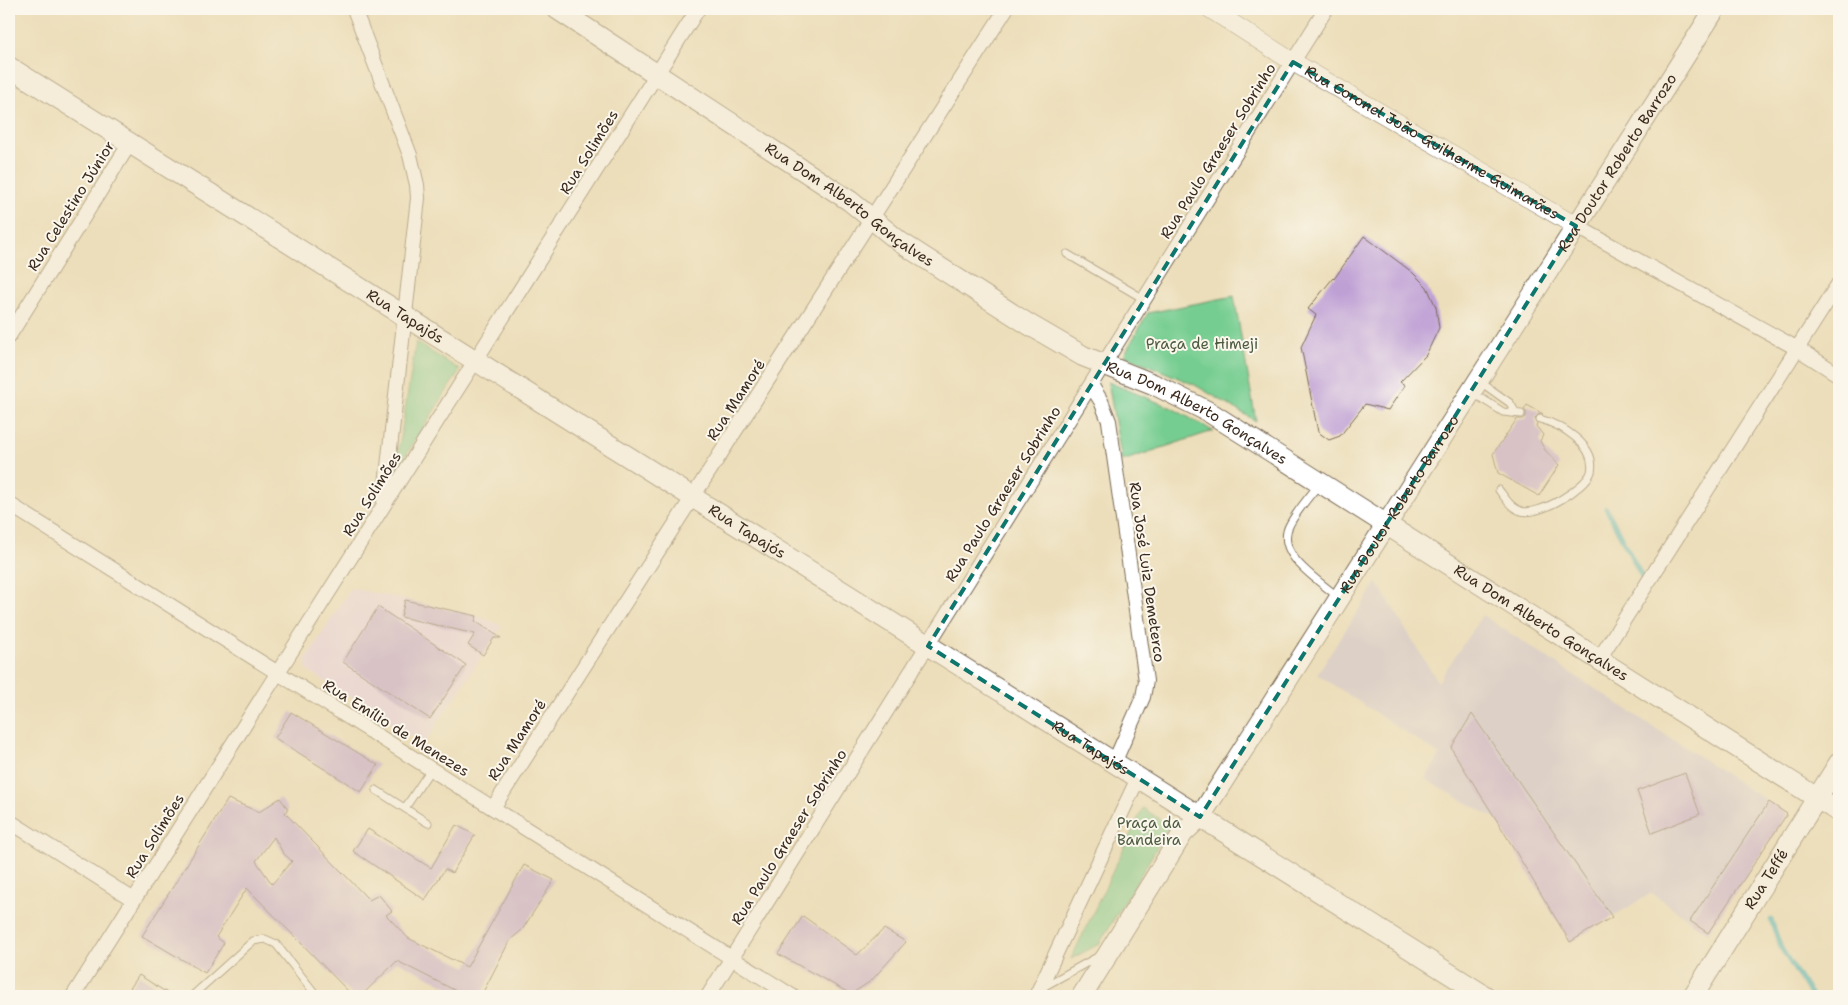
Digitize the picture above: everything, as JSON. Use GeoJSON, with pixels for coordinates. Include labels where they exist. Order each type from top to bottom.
{"type":"FeatureCollection","features":[{"type":"Feature","properties":{"kind":"main road","name":"Rua Dom Alberto Gonçalves"},"geometry":{"type":"LineString","coordinates":[[557,9],[850,201],[900,242],[1058,343],[1084,356],[1177,395],[1210,412],[1839,812]]}},
{"type":"Feature","properties":{"kind":"main road","name":"Rua Doutor Roberto Barrozo"},"geometry":{"type":"LineString","coordinates":[[1082,996],[1183,833],[1200,817],[1715,9]]}},
{"type":"Feature","properties":{"kind":"main road","name":"Rua Tapajós"},"geometry":{"type":"LineString","coordinates":[[9,67],[1485,996]]}},
{"type":"Feature","properties":{"kind":"main road","name":"Rua Teffé"},"geometry":{"type":"LineString","coordinates":[[1693,996],[1839,763]]}},
{"type":"Feature","properties":{"kind":"street"},"geometry":{"type":"LineString","coordinates":[[354,9],[410,155],[417,185],[418,211],[383,507]]}},
{"type":"Feature","properties":{"kind":"street","name":"Rua Solimões"},"geometry":{"type":"LineString","coordinates":[[73,996],[698,9]]}},
{"type":"Feature","properties":{"kind":"street","name":"Rua Mamoré"},"geometry":{"type":"LineString","coordinates":[[493,808],[1006,9]]}},
{"type":"Feature","properties":{"kind":"street","name":"Rua Coronel João Guilherme Guimarães"},"geometry":{"type":"LineString","coordinates":[[1210,9],[1293,62],[1576,226],[1798,349],[1839,375]]}},
{"type":"Feature","properties":{"kind":"street","name":"Rua Paulo Graeser Sobrinho"},"geometry":{"type":"LineString","coordinates":[[708,996],[1326,9]]}},
{"type":"Feature","properties":{"kind":"street","name":"Rua Celestino Júnior"},"geometry":{"type":"LineString","coordinates":[[9,336],[130,144]]}},
{"type":"Feature","properties":{"kind":"street"},"geometry":{"type":"LineString","coordinates":[[1599,659],[1839,283]]}},
{"type":"Feature","properties":{"kind":"street","name":"Rua José Luiz Demeterco"},"geometry":{"type":"LineString","coordinates":[[1090,385],[1106,410],[1109,421],[1146,681],[1143,697],[1114,763]]}},
{"type":"Feature","properties":{"kind":"street","name":"Rua Emílio de Menezes"},"geometry":{"type":"LineString","coordinates":[[9,504],[792,996]]}},
{"type":"Feature","properties":{"kind":"street"},"geometry":{"type":"LineString","coordinates":[[1038,992],[1138,778]]}},
{"type":"Feature","properties":{"kind":"street"},"geometry":{"type":"LineString","coordinates":[[9,821],[134,900]]}},
{"type":"Feature","properties":{"kind":"lane"},"geometry":{"type":"LineString","coordinates":[[1067,254],[1144,299]]}},
{"type":"Feature","properties":{"kind":"lane"},"geometry":{"type":"LineString","coordinates":[[1475,386],[1510,403],[1518,413],[1504,412],[1475,386]]}},
{"type":"Feature","properties":{"kind":"lane"},"geometry":{"type":"LineString","coordinates":[[1499,490],[1514,508],[1522,512],[1532,512],[1549,507],[1584,483],[1590,473],[1592,460],[1586,448],[1562,428],[1540,419]]}},
{"type":"Feature","properties":{"kind":"lane"},"geometry":{"type":"LineString","coordinates":[[1320,483],[1290,525],[1286,537],[1287,548],[1293,558],[1340,598]]}},
{"type":"Feature","properties":{"kind":"lane"},"geometry":{"type":"LineString","coordinates":[[405,808],[431,769]]}},
{"type":"Feature","properties":{"kind":"lane"},"geometry":{"type":"LineString","coordinates":[[376,790],[428,823]]}},
{"type":"Feature","properties":{"kind":"lane"},"geometry":{"type":"LineString","coordinates":[[192,996],[253,941],[265,939],[276,944],[317,996]]}},
{"type":"Feature","properties":{"kind":"lane"},"geometry":{"type":"LineString","coordinates":[[1038,992],[1110,950]]}},
{"type":"Feature","properties":{"kind":"highlighted area"},"geometry":{"type":"Polygon","coordinates":[[[1293,62],[1576,226],[1200,817],[928,646],[1293,62]]]}},
{"type":"Feature","properties":{"kind":"shaded area"},"geometry":{"type":"Polygon","coordinates":[[[1377,582],[1438,682],[1482,615],[1787,814],[1708,933],[1652,893],[1570,942],[1496,819],[1425,779],[1440,755],[1317,674],[1377,582]]]}},
{"type":"Feature","properties":{"kind":"shaded area"},"geometry":{"type":"Polygon","coordinates":[[[351,588],[477,616],[502,626],[424,744],[307,670],[305,660],[351,588]]]}},
{"type":"Feature","properties":{"kind":"green space","name":"Praça de Himeji"},"geometry":{"type":"Polygon","coordinates":[[[1234,296],[1256,421],[1195,385],[1124,355],[1148,313],[1234,296]]]}},
{"type":"Feature","properties":{"kind":"green space"},"geometry":{"type":"Polygon","coordinates":[[[416,342],[460,370],[395,472],[416,342]]]}},
{"type":"Feature","properties":{"kind":"green space","name":"Praça de Himeji"},"geometry":{"type":"Polygon","coordinates":[[[1108,382],[1172,408],[1213,431],[1122,461],[1108,382]]]}},
{"type":"Feature","properties":{"kind":"green space","name":"Praça da Bandeira"},"geometry":{"type":"Polygon","coordinates":[[[1143,808],[1170,826],[1099,944],[1071,959],[1143,808]]]}},
{"type":"Feature","properties":{"kind":"building"},"geometry":{"type":"Polygon","coordinates":[[[1364,236],[1412,272],[1427,287],[1436,307],[1439,328],[1426,355],[1400,382],[1405,385],[1388,410],[1365,404],[1340,436],[1329,440],[1318,432],[1301,347],[1316,315],[1308,309],[1334,279],[1364,236]]]}},
{"type":"Feature","properties":{"kind":"building"},"geometry":{"type":"Polygon","coordinates":[[[1527,405],[1543,414],[1539,414],[1535,418],[1536,426],[1543,435],[1540,441],[1545,450],[1559,465],[1539,496],[1498,473],[1493,454],[1517,419],[1526,417],[1524,410],[1527,405]]]}},
{"type":"Feature","properties":{"kind":"building"},"geometry":{"type":"Polygon","coordinates":[[[405,600],[477,616],[475,621],[501,638],[494,638],[483,655],[468,645],[475,634],[401,617],[405,600]]]}},
{"type":"Feature","properties":{"kind":"building"},"geometry":{"type":"Polygon","coordinates":[[[378,607],[466,665],[430,719],[343,662],[378,607]]]}},
{"type":"Feature","properties":{"kind":"building"},"geometry":{"type":"Polygon","coordinates":[[[291,712],[378,765],[361,792],[275,738],[291,712]]]}},
{"type":"Feature","properties":{"kind":"building"},"geometry":{"type":"Polygon","coordinates":[[[1472,714],[1612,917],[1570,942],[1451,748],[1472,714]]]}},
{"type":"Feature","properties":{"kind":"building"},"geometry":{"type":"Polygon","coordinates":[[[1685,773],[1700,814],[1652,833],[1637,791],[1685,773]]]}},
{"type":"Feature","properties":{"kind":"building"},"geometry":{"type":"Polygon","coordinates":[[[280,798],[288,809],[285,813],[369,900],[379,895],[392,911],[386,915],[408,938],[467,967],[524,865],[554,880],[522,930],[510,940],[481,996],[466,996],[397,961],[361,996],[353,996],[247,888],[216,937],[224,943],[205,973],[142,936],[228,799],[259,812],[280,798]],[[274,837],[256,861],[272,884],[292,861],[283,853],[274,837]]]}},
{"type":"Feature","properties":{"kind":"building"},"geometry":{"type":"Polygon","coordinates":[[[1769,802],[1787,814],[1708,933],[1690,921],[1769,802]]]}},
{"type":"Feature","properties":{"kind":"building"},"geometry":{"type":"Polygon","coordinates":[[[456,825],[475,835],[452,873],[445,869],[425,900],[353,851],[368,829],[431,868],[456,825]]]}},
{"type":"Feature","properties":{"kind":"building"},"geometry":{"type":"Polygon","coordinates":[[[803,916],[857,955],[884,929],[906,942],[871,981],[851,994],[778,954],[803,916]]]}},
{"type":"Feature","properties":{"kind":"building"},"geometry":{"type":"Polygon","coordinates":[[[139,975],[172,996],[125,996],[139,975]]]}},
{"type":"Feature","properties":{"kind":"waterway"},"geometry":{"type":"LineString","coordinates":[[1606,508],[1642,577]]}},
{"type":"Feature","properties":{"kind":"waterway"},"geometry":{"type":"LineString","coordinates":[[1771,920],[1781,948],[1811,996]]}}]}
